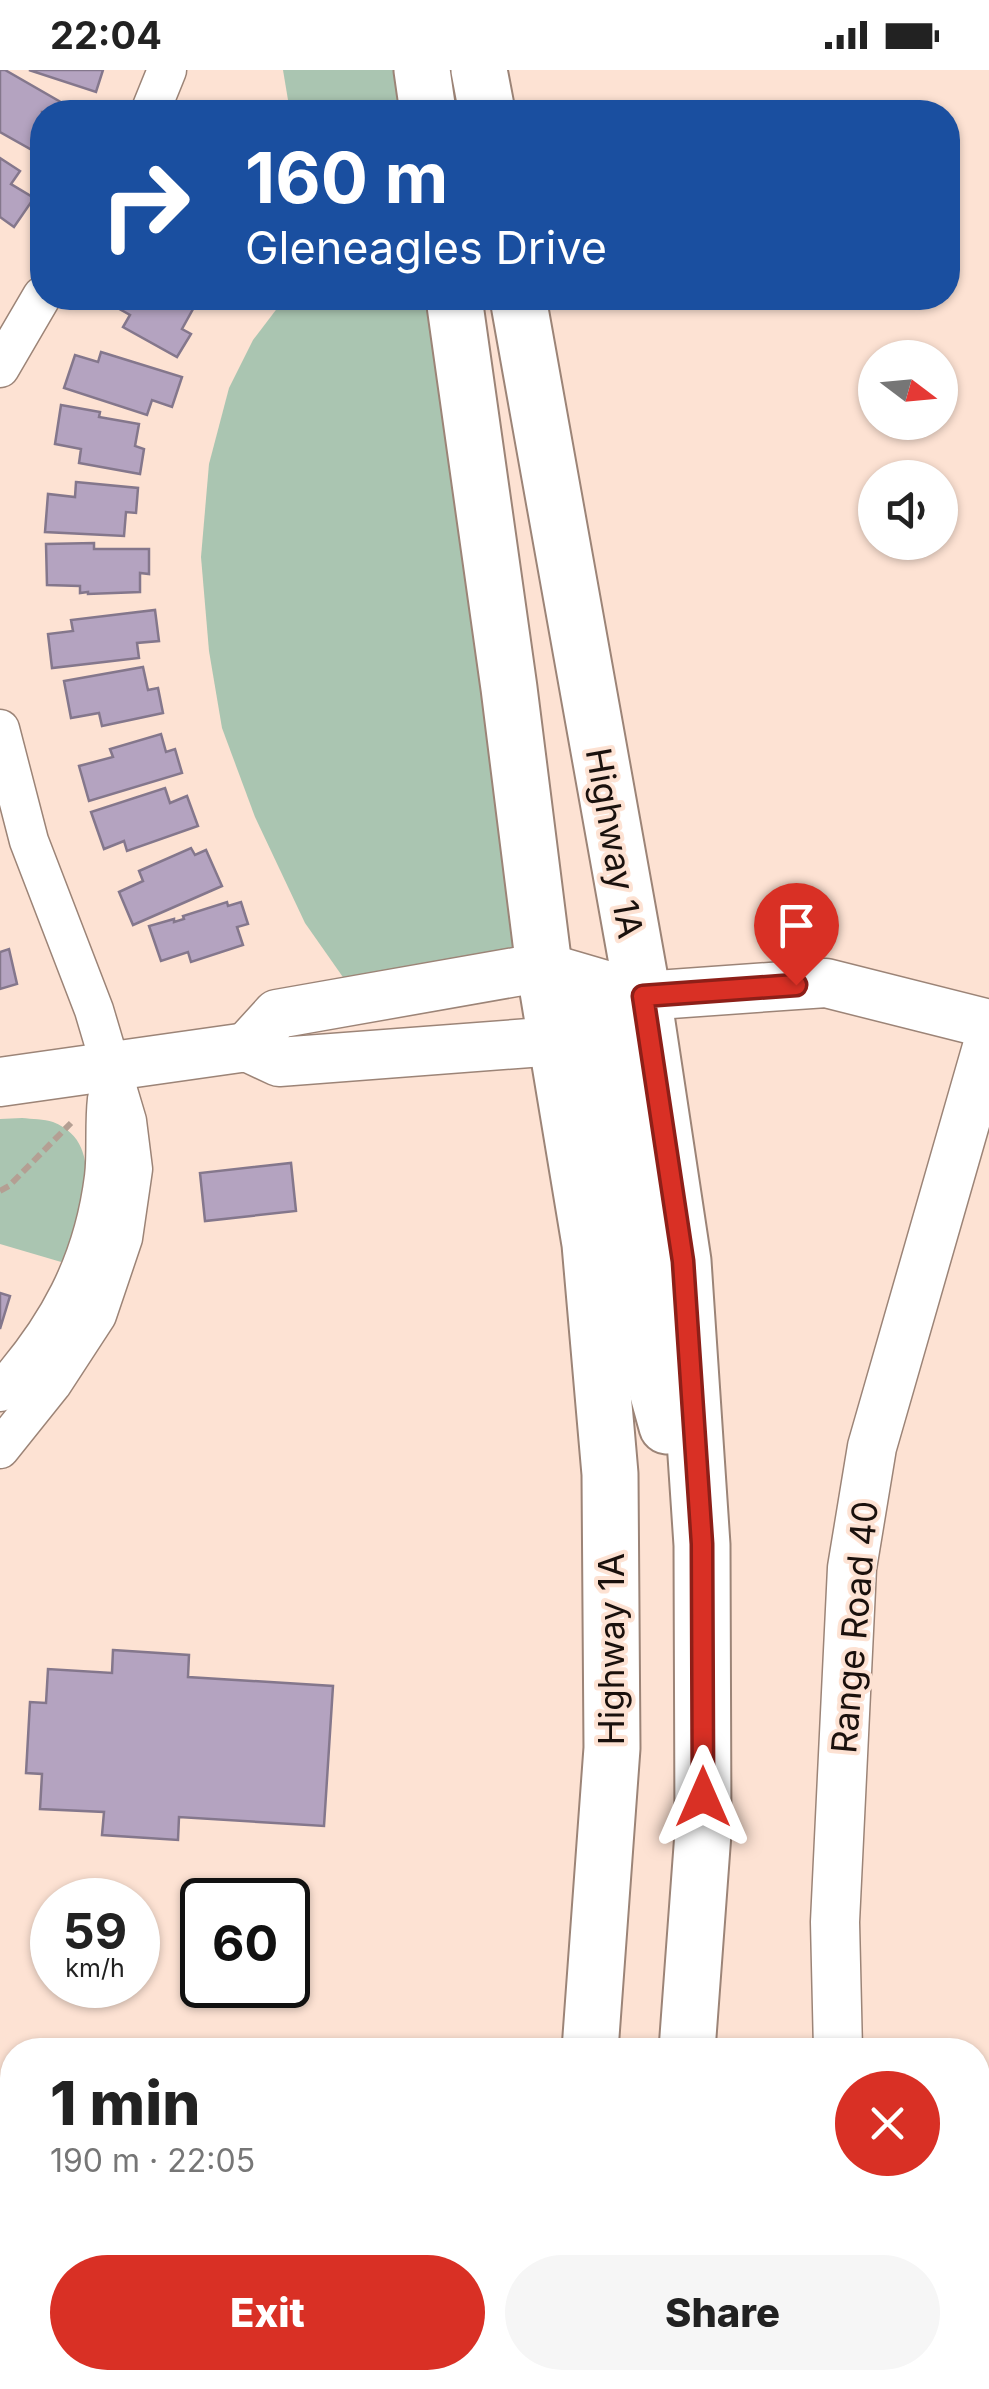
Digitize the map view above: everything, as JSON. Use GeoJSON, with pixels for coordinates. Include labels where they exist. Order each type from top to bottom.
{"type":"FeatureCollection","features":[{"type":"Feature","properties":{"kind":"main road"},"geometry":{"type":"LineString","coordinates":[[422,70],[426,100]]}},
{"type":"Feature","properties":{"kind":"main road"},"geometry":{"type":"LineString","coordinates":[[479,70],[484,100]]}},
{"type":"Feature","properties":{"kind":"main road","name":"Highway 1A"},"geometry":{"type":"LineString","coordinates":[[456,310],[544,967],[575,1032],[610,1474],[612,1748],[591,2038]]}},
{"type":"Feature","properties":{"kind":"main road","name":"Highway 1A"},"geometry":{"type":"LineString","coordinates":[[520,310],[643,996],[683,1261],[702,1544],[703,1833],[688,2038]]}},
{"type":"Feature","properties":{"kind":"main road"},"geometry":{"type":"LineString","coordinates":[[575,1032],[612,1072],[655,1384],[702,1544]]}},
{"type":"Feature","properties":{"kind":"street"},"geometry":{"type":"LineString","coordinates":[[155,100],[167,70]]}},
{"type":"Feature","properties":{"kind":"street"},"geometry":{"type":"LineString","coordinates":[[1,364],[34,310]]}},
{"type":"Feature","properties":{"kind":"street"},"geometry":{"type":"LineString","coordinates":[[0,729],[29,842],[94,1010],[127,1121],[133,1169],[123,1238],[97,1315],[52,1384],[0,1447]]}},
{"type":"Feature","properties":{"kind":"street"},"geometry":{"type":"LineString","coordinates":[[247,1047],[277,1014],[544,967],[643,996],[826,983],[989,1024]]}},
{"type":"Feature","properties":{"kind":"street"},"geometry":{"type":"LineString","coordinates":[[0,1082],[247,1047],[279,1062],[575,1032],[643,996]]}},
{"type":"Feature","properties":{"kind":"street","name":"Range Road 40"},"geometry":{"type":"LineString","coordinates":[[838,2038],[835,1922],[852,1568],[872,1448],[989,1040]]}},
{"type":"Feature","properties":{"kind":"street"},"geometry":{"type":"LineString","coordinates":[[0,1392],[32,1357],[70,1295],[83,1258],[104,1178],[104,1122],[110,1067]]}},
{"type":"Feature","properties":{"kind":"path"},"geometry":{"type":"LineString","coordinates":[[0,1191],[70,1123],[104,1122]]}},
{"type":"Feature","properties":{"kind":"green space"},"geometry":{"type":"Polygon","coordinates":[[[283,70],[423,70],[427,100],[288,100],[283,70]]]}},
{"type":"Feature","properties":{"kind":"green space"},"geometry":{"type":"Polygon","coordinates":[[[276,310],[456,310],[544,967],[359,1000],[305,923],[255,817],[222,728],[209,651],[201,557],[209,464],[229,388],[253,340],[276,310]]]}},
{"type":"Feature","properties":{"kind":"green space"},"geometry":{"type":"Polygon","coordinates":[[[0,1119],[53,1122],[71,1133],[81,1148],[86,1185],[68,1264],[0,1244],[0,1119]]]}},
{"type":"Feature","properties":{"kind":"building"},"geometry":{"type":"Polygon","coordinates":[[[0,70],[57,100],[30,100],[30,149],[0,132],[0,70]]]}},
{"type":"Feature","properties":{"kind":"building"},"geometry":{"type":"Polygon","coordinates":[[[29,70],[103,70],[96,92],[29,70]]]}},
{"type":"Feature","properties":{"kind":"building"},"geometry":{"type":"Polygon","coordinates":[[[0,158],[20,171],[11,184],[30,196],[30,204],[14,227],[0,217],[0,158]]]}},
{"type":"Feature","properties":{"kind":"building"},"geometry":{"type":"Polygon","coordinates":[[[121,310],[192,310],[182,329],[191,334],[177,357],[123,327],[130,315],[121,310]]]}},
{"type":"Feature","properties":{"kind":"building"},"geometry":{"type":"Polygon","coordinates":[[[101,352],[182,377],[172,407],[152,400],[147,415],[64,388],[75,355],[98,362],[101,352]]]}},
{"type":"Feature","properties":{"kind":"building"},"geometry":{"type":"Polygon","coordinates":[[[61,405],[139,424],[135,446],[144,449],[140,474],[79,463],[81,449],[55,444],[61,405]]]}},
{"type":"Feature","properties":{"kind":"building"},"geometry":{"type":"Polygon","coordinates":[[[76,482],[138,488],[136,513],[126,512],[124,536],[45,532],[48,494],[75,497],[76,482]]]}},
{"type":"Feature","properties":{"kind":"building"},"geometry":{"type":"Polygon","coordinates":[[[94,543],[94,549],[149,549],[149,574],[140,573],[140,592],[88,594],[80,593],[80,586],[47,585],[46,544],[94,543]]]}},
{"type":"Feature","properties":{"kind":"building"},"geometry":{"type":"Polygon","coordinates":[[[155,610],[159,641],[137,643],[139,658],[52,668],[48,634],[73,631],[71,620],[155,610]]]}},
{"type":"Feature","properties":{"kind":"building"},"geometry":{"type":"Polygon","coordinates":[[[143,667],[148,690],[158,688],[163,713],[102,726],[99,713],[71,718],[64,681],[143,667]]]}},
{"type":"Feature","properties":{"kind":"building"},"geometry":{"type":"Polygon","coordinates":[[[161,734],[166,752],[175,749],[182,773],[89,801],[79,766],[113,757],[110,749],[161,734]]]}},
{"type":"Feature","properties":{"kind":"building"},"geometry":{"type":"Polygon","coordinates":[[[165,788],[170,803],[187,796],[198,826],[127,851],[124,841],[104,849],[91,812],[165,788]]]}},
{"type":"Feature","properties":{"kind":"building"},"geometry":{"type":"Polygon","coordinates":[[[191,848],[195,855],[206,850],[222,886],[133,925],[119,892],[143,881],[139,871],[191,848]]]}},
{"type":"Feature","properties":{"kind":"building"},"geometry":{"type":"Polygon","coordinates":[[[227,902],[228,906],[241,902],[248,924],[237,927],[243,945],[191,962],[188,952],[161,961],[149,926],[184,919],[183,916],[227,902]]]}},
{"type":"Feature","properties":{"kind":"building"},"geometry":{"type":"Polygon","coordinates":[[[9,949],[17,984],[0,989],[0,952],[9,949]]]}},
{"type":"Feature","properties":{"kind":"building"},"geometry":{"type":"Polygon","coordinates":[[[291,1163],[296,1211],[205,1221],[200,1173],[291,1163]]]}},
{"type":"Feature","properties":{"kind":"building"},"geometry":{"type":"Polygon","coordinates":[[[0,1293],[10,1296],[0,1329],[0,1293]]]}},
{"type":"Feature","properties":{"kind":"building"},"geometry":{"type":"Polygon","coordinates":[[[113,1650],[189,1655],[188,1677],[333,1686],[324,1826],[179,1817],[178,1840],[102,1835],[104,1812],[40,1809],[42,1774],[26,1773],[30,1702],[46,1703],[48,1669],[112,1673],[113,1650]]]}},
{"type":"Feature","properties":{"kind":"route"},"geometry":{"type":"LineString","coordinates":[[703,1797],[702,1544],[683,1261],[643,996],[796,985]]}}]}
